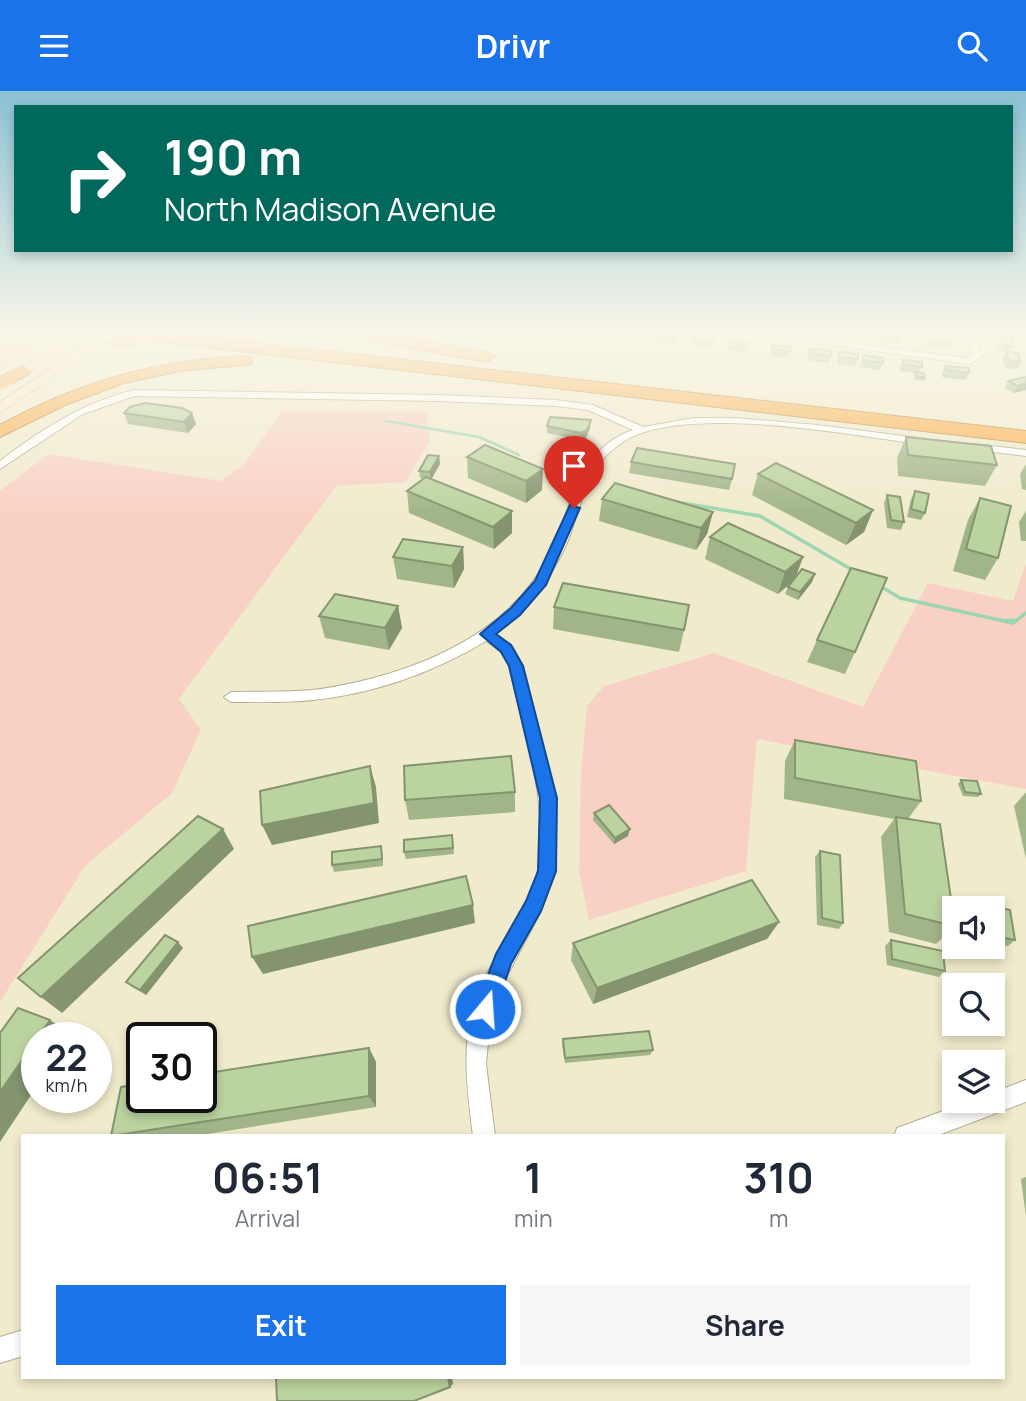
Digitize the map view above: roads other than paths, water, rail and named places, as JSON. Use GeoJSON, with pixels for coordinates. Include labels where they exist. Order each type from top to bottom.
{"type":"FeatureCollection","features":[{"type":"Feature","properties":{"kind":"highway"},"geometry":{"type":"LineString","coordinates":[[0,432],[69,394]]}},
{"type":"Feature","properties":{"kind":"highway"},"geometry":{"type":"LineString","coordinates":[[664,394],[1026,437]]}},
{"type":"Feature","properties":{"kind":"highway"},"geometry":{"type":"LineString","coordinates":[[776,394],[1026,423]]}},
{"type":"Feature","properties":{"kind":"main road"},"geometry":{"type":"LineString","coordinates":[[0,409],[21,394]]}},
{"type":"Feature","properties":{"kind":"street"},"geometry":{"type":"LineString","coordinates":[[0,466],[71,414],[130,394]]}},
{"type":"Feature","properties":{"kind":"street"},"geometry":{"type":"LineString","coordinates":[[196,394],[463,399],[590,407],[642,430]]}},
{"type":"Feature","properties":{"kind":"street"},"geometry":{"type":"LineString","coordinates":[[231,697],[319,694],[391,678],[443,659],[487,634],[516,611],[541,582],[557,553],[594,459],[611,444],[642,430],[670,423],[713,420],[936,443]]}},
{"type":"Feature","properties":{"kind":"street"},"geometry":{"type":"LineString","coordinates":[[962,446],[1026,453]]}},
{"type":"Feature","properties":{"kind":"street"},"geometry":{"type":"LineString","coordinates":[[484,1134],[475,1064],[479,1032],[491,987],[534,905],[547,871],[548,798],[516,666],[506,649],[487,634]]}},
{"type":"Feature","properties":{"kind":"street"},"geometry":{"type":"LineString","coordinates":[[910,1134],[1026,1091]]}},
{"type":"Feature","properties":{"kind":"street"},"geometry":{"type":"LineString","coordinates":[[0,1350],[21,1344]]}},
{"type":"Feature","properties":{"kind":"waterway"},"geometry":{"type":"LineString","coordinates":[[386,421],[479,437],[519,455]]}},
{"type":"Feature","properties":{"kind":"waterway"},"geometry":{"type":"LineString","coordinates":[[676,502],[760,516],[854,571]]}},
{"type":"Feature","properties":{"kind":"waterway"},"geometry":{"type":"LineString","coordinates":[[880,586],[900,598],[1013,623],[1026,613]]}},
{"type":"Feature","properties":{"kind":"waterway"},"geometry":{"type":"LineString","coordinates":[[1006,621],[1015,621]]}}]}
